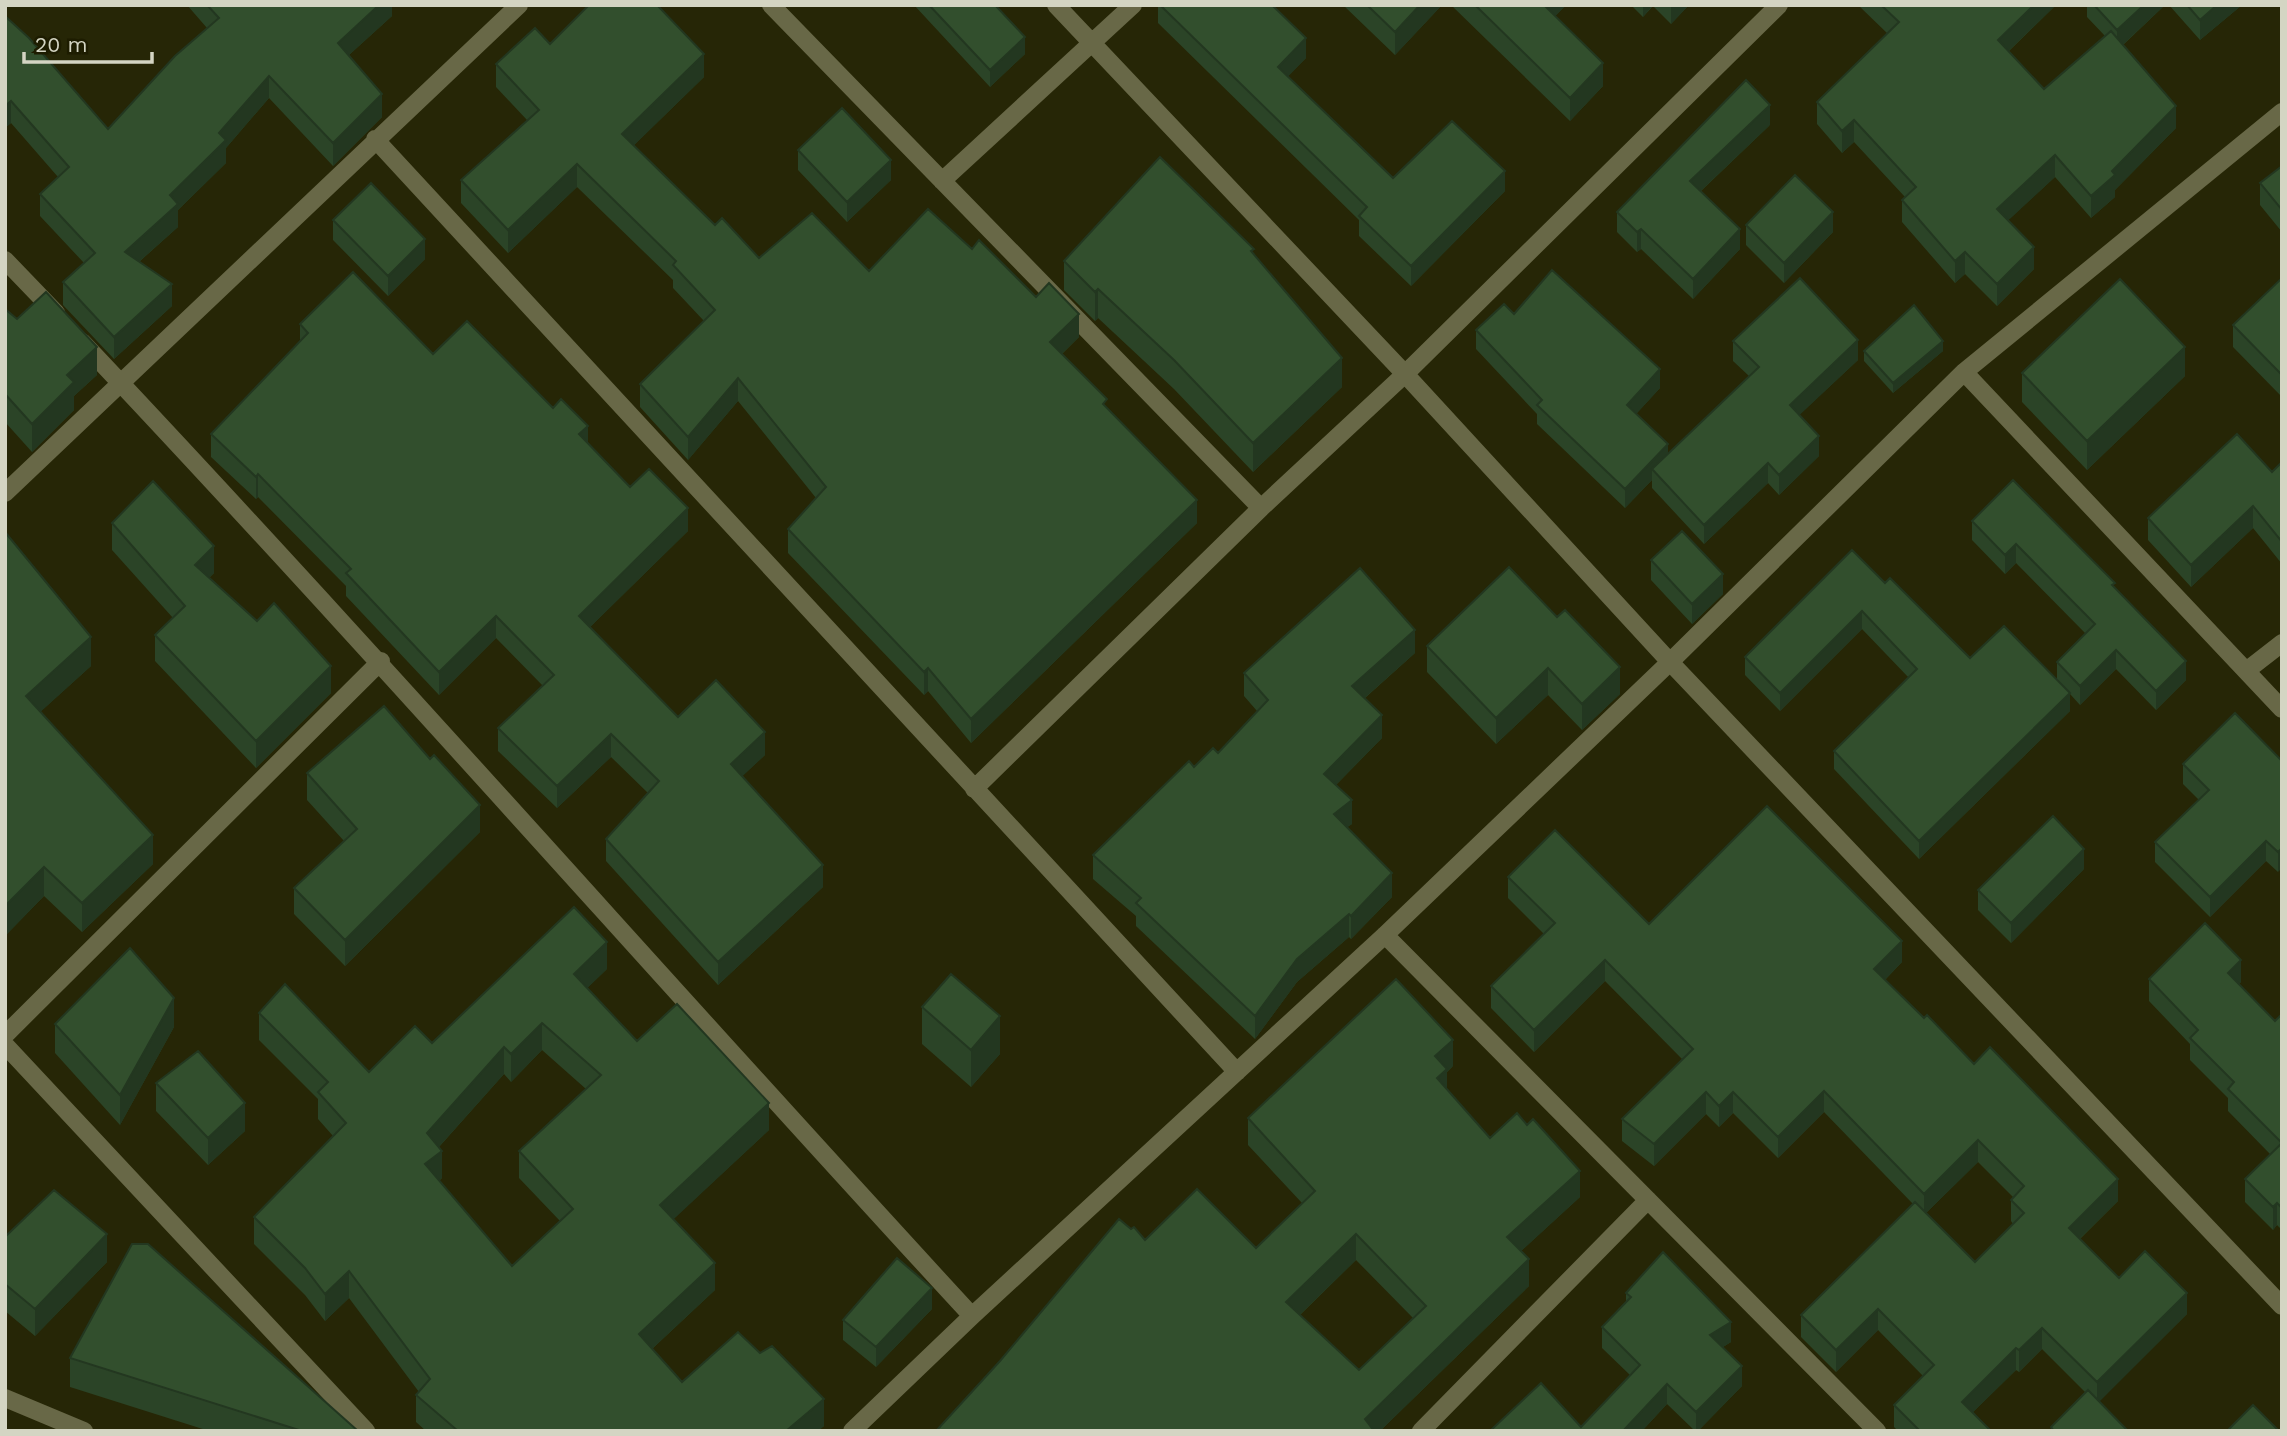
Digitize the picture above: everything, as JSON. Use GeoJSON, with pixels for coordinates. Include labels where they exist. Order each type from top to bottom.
{"type":"FeatureCollection","features":[{"type":"Feature","properties":{"kind":"street"},"geometry":{"type":"LineString","coordinates":[[5,493],[519,5]]}},
{"type":"Feature","properties":{"kind":"street"},"geometry":{"type":"LineString","coordinates":[[771,5],[1261,508]]}},
{"type":"Feature","properties":{"kind":"street"},"geometry":{"type":"LineString","coordinates":[[1056,5],[1405,374],[1670,662],[2282,1306]]}},
{"type":"Feature","properties":{"kind":"street"},"geometry":{"type":"LineString","coordinates":[[942,181],[1133,5]]}},
{"type":"Feature","properties":{"kind":"street"},"geometry":{"type":"LineString","coordinates":[[974,789],[1261,508],[1405,374],[1779,5]]}},
{"type":"Feature","properties":{"kind":"street"},"geometry":{"type":"LineString","coordinates":[[852,1431],[972,1316],[1385,935],[1670,662],[1964,372],[2282,112]]}},
{"type":"Feature","properties":{"kind":"street"},"geometry":{"type":"LineString","coordinates":[[375,139],[1237,1072]]}},
{"type":"Feature","properties":{"kind":"street"},"geometry":{"type":"LineString","coordinates":[[5,260],[380,662],[713,1035],[972,1316]]}},
{"type":"Feature","properties":{"kind":"street"},"geometry":{"type":"LineString","coordinates":[[1964,372],[2282,709]]}},
{"type":"Feature","properties":{"kind":"street"},"geometry":{"type":"LineString","coordinates":[[2246,671],[2282,643]]}},
{"type":"Feature","properties":{"kind":"street"},"geometry":{"type":"LineString","coordinates":[[5,1035],[380,662]]}},
{"type":"Feature","properties":{"kind":"street"},"geometry":{"type":"LineString","coordinates":[[1385,935],[1877,1431]]}},
{"type":"Feature","properties":{"kind":"street"},"geometry":{"type":"LineString","coordinates":[[5,1045],[366,1431]]}},
{"type":"Feature","properties":{"kind":"street"},"geometry":{"type":"LineString","coordinates":[[1421,1431],[1648,1200]]}},
{"type":"Feature","properties":{"kind":"street"},"geometry":{"type":"LineString","coordinates":[[5,1398],[84,1431]]}},
{"type":"Feature","properties":{"kind":"building"},"geometry":{"type":"Polygon","coordinates":[[[207,5],[379,5],[338,43],[382,94],[333,143],[269,76],[219,133],[226,140],[170,195],[178,204],[125,252],[172,284],[114,337],[63,282],[95,253],[40,194],[69,167],[11,101],[5,106],[5,16],[29,38],[108,129],[175,56],[219,18],[207,5]]]}},
{"type":"Feature","properties":{"kind":"building"},"geometry":{"type":"Polygon","coordinates":[[[589,5],[657,5],[704,54],[622,134],[715,225],[722,218],[759,258],[812,213],[869,271],[928,209],[972,249],[979,240],[1036,297],[1049,283],[1079,314],[1050,342],[1107,399],[1103,404],[1197,500],[971,719],[928,668],[924,672],[788,529],[826,487],[738,378],[688,437],[640,384],[715,310],[673,265],[676,261],[577,164],[508,230],[461,180],[539,110],[496,64],[535,28],[550,44],[589,5]]]}},
{"type":"Feature","properties":{"kind":"building"},"geometry":{"type":"Polygon","coordinates":[[[929,5],[995,5],[1025,37],[990,70],[929,5]]]}},
{"type":"Feature","properties":{"kind":"building"},"geometry":{"type":"Polygon","coordinates":[[[1160,5],[1272,5],[1306,38],[1278,67],[1393,178],[1452,121],[1505,171],[1411,266],[1359,216],[1367,207],[1160,5]]]}},
{"type":"Feature","properties":{"kind":"building"},"geometry":{"type":"Polygon","coordinates":[[[1367,5],[1420,5],[1395,32],[1367,5]]]}},
{"type":"Feature","properties":{"kind":"building"},"geometry":{"type":"Polygon","coordinates":[[[1475,5],[1544,5],[1603,63],[1570,98],[1475,5]]]}},
{"type":"Feature","properties":{"kind":"building"},"geometry":{"type":"Polygon","coordinates":[[[1881,5],[2034,5],[1998,40],[2044,89],[2111,31],[2176,106],[2112,171],[2115,175],[2091,196],[2055,155],[1997,209],[2034,247],[1997,284],[1965,252],[1955,261],[1902,200],[1916,187],[1854,120],[1842,131],[1817,102],[1899,22],[1881,5]]]}},
{"type":"Feature","properties":{"kind":"building"},"geometry":{"type":"Polygon","coordinates":[[[2094,5],[2144,5],[2117,30],[2094,5]]]}},
{"type":"Feature","properties":{"kind":"building"},"geometry":{"type":"Polygon","coordinates":[[[2187,5],[2217,5],[2200,20],[2187,5]]]}},
{"type":"Feature","properties":{"kind":"building"},"geometry":{"type":"Polygon","coordinates":[[[1746,80],[1770,105],[1690,181],[1740,229],[1693,279],[1641,229],[1637,232],[1617,212],[1746,80]]]}},
{"type":"Feature","properties":{"kind":"building"},"geometry":{"type":"Polygon","coordinates":[[[842,108],[891,160],[847,202],[798,150],[842,108]]]}},
{"type":"Feature","properties":{"kind":"building"},"geometry":{"type":"Polygon","coordinates":[[[1160,157],[1254,249],[1251,251],[1342,358],[1253,443],[1174,360],[1098,289],[1095,292],[1064,261],[1160,157]]]}},
{"type":"Feature","properties":{"kind":"building"},"geometry":{"type":"Polygon","coordinates":[[[2282,166],[2282,210],[2260,183],[2282,166]]]}},
{"type":"Feature","properties":{"kind":"building"},"geometry":{"type":"Polygon","coordinates":[[[1795,175],[1833,212],[1784,263],[1746,225],[1795,175]]]}},
{"type":"Feature","properties":{"kind":"building"},"geometry":{"type":"Polygon","coordinates":[[[371,183],[425,239],[388,276],[333,220],[371,183]]]}},
{"type":"Feature","properties":{"kind":"building"},"geometry":{"type":"Polygon","coordinates":[[[1552,270],[1660,369],[1627,405],[1668,444],[1625,489],[1537,405],[1542,400],[1476,330],[1504,304],[1514,314],[1552,270]]]}},
{"type":"Feature","properties":{"kind":"building"},"geometry":{"type":"Polygon","coordinates":[[[353,272],[433,354],[467,321],[553,408],[561,399],[588,426],[579,434],[630,487],[649,469],[688,508],[579,616],[678,717],[716,680],[765,732],[731,764],[823,865],[718,962],[606,839],[659,781],[611,734],[557,786],[498,728],[554,675],[496,616],[439,672],[346,573],[351,569],[258,474],[256,477],[211,434],[308,333],[300,324],[353,272]]]}},
{"type":"Feature","properties":{"kind":"building"},"geometry":{"type":"Polygon","coordinates":[[[1800,278],[1858,340],[1790,405],[1819,436],[1779,475],[1768,463],[1704,525],[1652,469],[1759,367],[1733,341],[1800,278]]]}},
{"type":"Feature","properties":{"kind":"building"},"geometry":{"type":"Polygon","coordinates":[[[2282,278],[2282,375],[2233,325],[2282,278]]]}},
{"type":"Feature","properties":{"kind":"building"},"geometry":{"type":"Polygon","coordinates":[[[2120,279],[2185,347],[2087,441],[2022,373],[2120,279]]]}},
{"type":"Feature","properties":{"kind":"building"},"geometry":{"type":"Polygon","coordinates":[[[46,292],[97,347],[67,375],[74,382],[32,424],[5,394],[5,309],[17,319],[46,292]]]}},
{"type":"Feature","properties":{"kind":"building"},"geometry":{"type":"Polygon","coordinates":[[[1914,305],[1943,341],[1893,383],[1864,351],[1914,305]]]}},
{"type":"Feature","properties":{"kind":"building"},"geometry":{"type":"Polygon","coordinates":[[[2237,434],[2272,472],[2282,462],[2282,542],[2253,506],[2191,565],[2148,518],[2237,434]]]}},
{"type":"Feature","properties":{"kind":"building"},"geometry":{"type":"Polygon","coordinates":[[[2013,480],[2115,583],[2112,585],[2186,661],[2156,691],[2116,650],[2080,686],[2057,662],[2095,624],[2016,544],[2005,555],[1972,521],[2013,480]]]}},
{"type":"Feature","properties":{"kind":"building"},"geometry":{"type":"Polygon","coordinates":[[[153,481],[214,546],[195,565],[257,621],[274,603],[331,666],[256,741],[155,635],[185,606],[112,523],[153,481]]]}},
{"type":"Feature","properties":{"kind":"building"},"geometry":{"type":"Polygon","coordinates":[[[1682,531],[1723,574],[1692,604],[1651,560],[1682,531]]]}},
{"type":"Feature","properties":{"kind":"building"},"geometry":{"type":"Polygon","coordinates":[[[5,532],[91,637],[26,696],[153,835],[82,903],[44,867],[5,906],[5,532]]]}},
{"type":"Feature","properties":{"kind":"building"},"geometry":{"type":"Polygon","coordinates":[[[1852,550],[1885,583],[1890,578],[1970,658],[2004,626],[2070,693],[1919,841],[1834,751],[1917,669],[1862,611],[1780,693],[1745,657],[1852,550]]]}},
{"type":"Feature","properties":{"kind":"building"},"geometry":{"type":"Polygon","coordinates":[[[1509,567],[1557,617],[1565,610],[1620,667],[1582,704],[1548,668],[1496,718],[1427,646],[1509,567]]]}},
{"type":"Feature","properties":{"kind":"building"},"geometry":{"type":"Polygon","coordinates":[[[1360,568],[1415,630],[1352,686],[1382,715],[1324,774],[1352,800],[1334,814],[1392,873],[1351,916],[1349,914],[1297,959],[1255,1016],[1136,903],[1141,898],[1093,855],[1189,761],[1194,767],[1213,748],[1218,753],[1268,700],[1244,673],[1360,568]]]}},
{"type":"Feature","properties":{"kind":"building"},"geometry":{"type":"Polygon","coordinates":[[[384,706],[430,759],[434,755],[480,805],[345,940],[294,888],[357,829],[307,773],[384,706]]]}},
{"type":"Feature","properties":{"kind":"building"},"geometry":{"type":"Polygon","coordinates":[[[2235,713],[2282,761],[2282,848],[2278,852],[2266,841],[2210,897],[2155,842],[2209,790],[2183,764],[2235,713]]]}},
{"type":"Feature","properties":{"kind":"building"},"geometry":{"type":"Polygon","coordinates":[[[1767,806],[1902,941],[1874,969],[1924,1018],[1927,1015],[1974,1064],[1990,1047],[2118,1179],[2069,1228],[2119,1278],[2145,1251],[2187,1293],[2097,1382],[2042,1328],[2019,1350],[2016,1348],[1962,1402],[1991,1431],[1920,1431],[1894,1405],[1934,1365],[1878,1309],[1836,1350],[1801,1315],[1915,1202],[1975,1262],[2024,1213],[2011,1200],[2024,1186],[1978,1140],[1924,1194],[1824,1091],[1778,1137],[1733,1092],[1719,1106],[1706,1092],[1654,1144],[1622,1119],[1693,1049],[1605,960],[1534,1030],[1491,986],[1555,923],[1508,877],[1555,830],[1649,924],[1767,806]]]}},
{"type":"Feature","properties":{"kind":"building"},"geometry":{"type":"Polygon","coordinates":[[[2053,816],[2084,849],[2011,923],[1978,890],[2053,816]]]}},
{"type":"Feature","properties":{"kind":"building"},"geometry":{"type":"Polygon","coordinates":[[[574,907],[607,942],[574,974],[637,1041],[677,1004],[769,1103],[660,1205],[715,1263],[639,1334],[682,1382],[738,1332],[760,1353],[772,1346],[824,1399],[786,1431],[458,1431],[416,1395],[430,1379],[349,1271],[325,1294],[305,1268],[254,1217],[346,1123],[318,1092],[328,1082],[259,1013],[285,984],[369,1072],[415,1026],[432,1043],[574,907]],[[542,1023],[511,1054],[504,1047],[427,1133],[442,1151],[425,1164],[512,1266],[573,1209],[519,1151],[601,1075],[542,1023]]]}},
{"type":"Feature","properties":{"kind":"building"},"geometry":{"type":"Polygon","coordinates":[[[2205,923],[2241,960],[2228,973],[2275,1021],[2282,1014],[2282,1143],[2228,1089],[2234,1082],[2190,1038],[2198,1030],[2149,979],[2205,923]]]}},
{"type":"Feature","properties":{"kind":"building"},"geometry":{"type":"Polygon","coordinates":[[[130,948],[174,998],[120,1095],[55,1024],[130,948]]]}},
{"type":"Feature","properties":{"kind":"building"},"geometry":{"type":"Polygon","coordinates":[[[951,974],[1000,1016],[971,1050],[922,1007],[951,974]]]}},
{"type":"Feature","properties":{"kind":"building"},"geometry":{"type":"Polygon","coordinates":[[[1396,979],[1453,1040],[1435,1056],[1447,1069],[1437,1078],[1490,1138],[1517,1113],[1527,1125],[1533,1119],[1580,1171],[1507,1237],[1529,1259],[1365,1419],[1374,1431],[936,1431],[1000,1361],[1119,1219],[1131,1229],[1134,1227],[1145,1240],[1197,1189],[1256,1248],[1315,1191],[1248,1118],[1396,979]],[[1356,1234],[1286,1302],[1359,1370],[1426,1306],[1356,1234]]]}},
{"type":"Feature","properties":{"kind":"building"},"geometry":{"type":"Polygon","coordinates":[[[198,1051],[245,1103],[208,1138],[156,1083],[198,1051]]]}},
{"type":"Feature","properties":{"kind":"building"},"geometry":{"type":"Polygon","coordinates":[[[2282,1143],[2282,1208],[2277,1203],[2273,1207],[2245,1179],[2282,1143]]]}},
{"type":"Feature","properties":{"kind":"building"},"geometry":{"type":"Polygon","coordinates":[[[54,1190],[107,1234],[35,1309],[5,1284],[5,1234],[54,1190]]]}},
{"type":"Feature","properties":{"kind":"building"},"geometry":{"type":"Polygon","coordinates":[[[132,1244],[148,1244],[358,1431],[302,1431],[70,1358],[132,1244]]]}},
{"type":"Feature","properties":{"kind":"building"},"geometry":{"type":"Polygon","coordinates":[[[1663,1252],[1731,1322],[1710,1335],[1742,1366],[1696,1412],[1667,1384],[1623,1431],[1490,1431],[1541,1383],[1581,1427],[1640,1365],[1602,1327],[1631,1297],[1626,1293],[1663,1252]]]}},
{"type":"Feature","properties":{"kind":"building"},"geometry":{"type":"Polygon","coordinates":[[[897,1258],[932,1288],[876,1347],[843,1320],[897,1258]]]}},
{"type":"Feature","properties":{"kind":"building"},"geometry":{"type":"Polygon","coordinates":[[[2088,1390],[2128,1431],[2054,1431],[2051,1427],[2088,1390]]]}},
{"type":"Feature","properties":{"kind":"building"},"geometry":{"type":"Polygon","coordinates":[[[2253,1405],[2279,1431],[2227,1431],[2253,1405]]]}}]}
